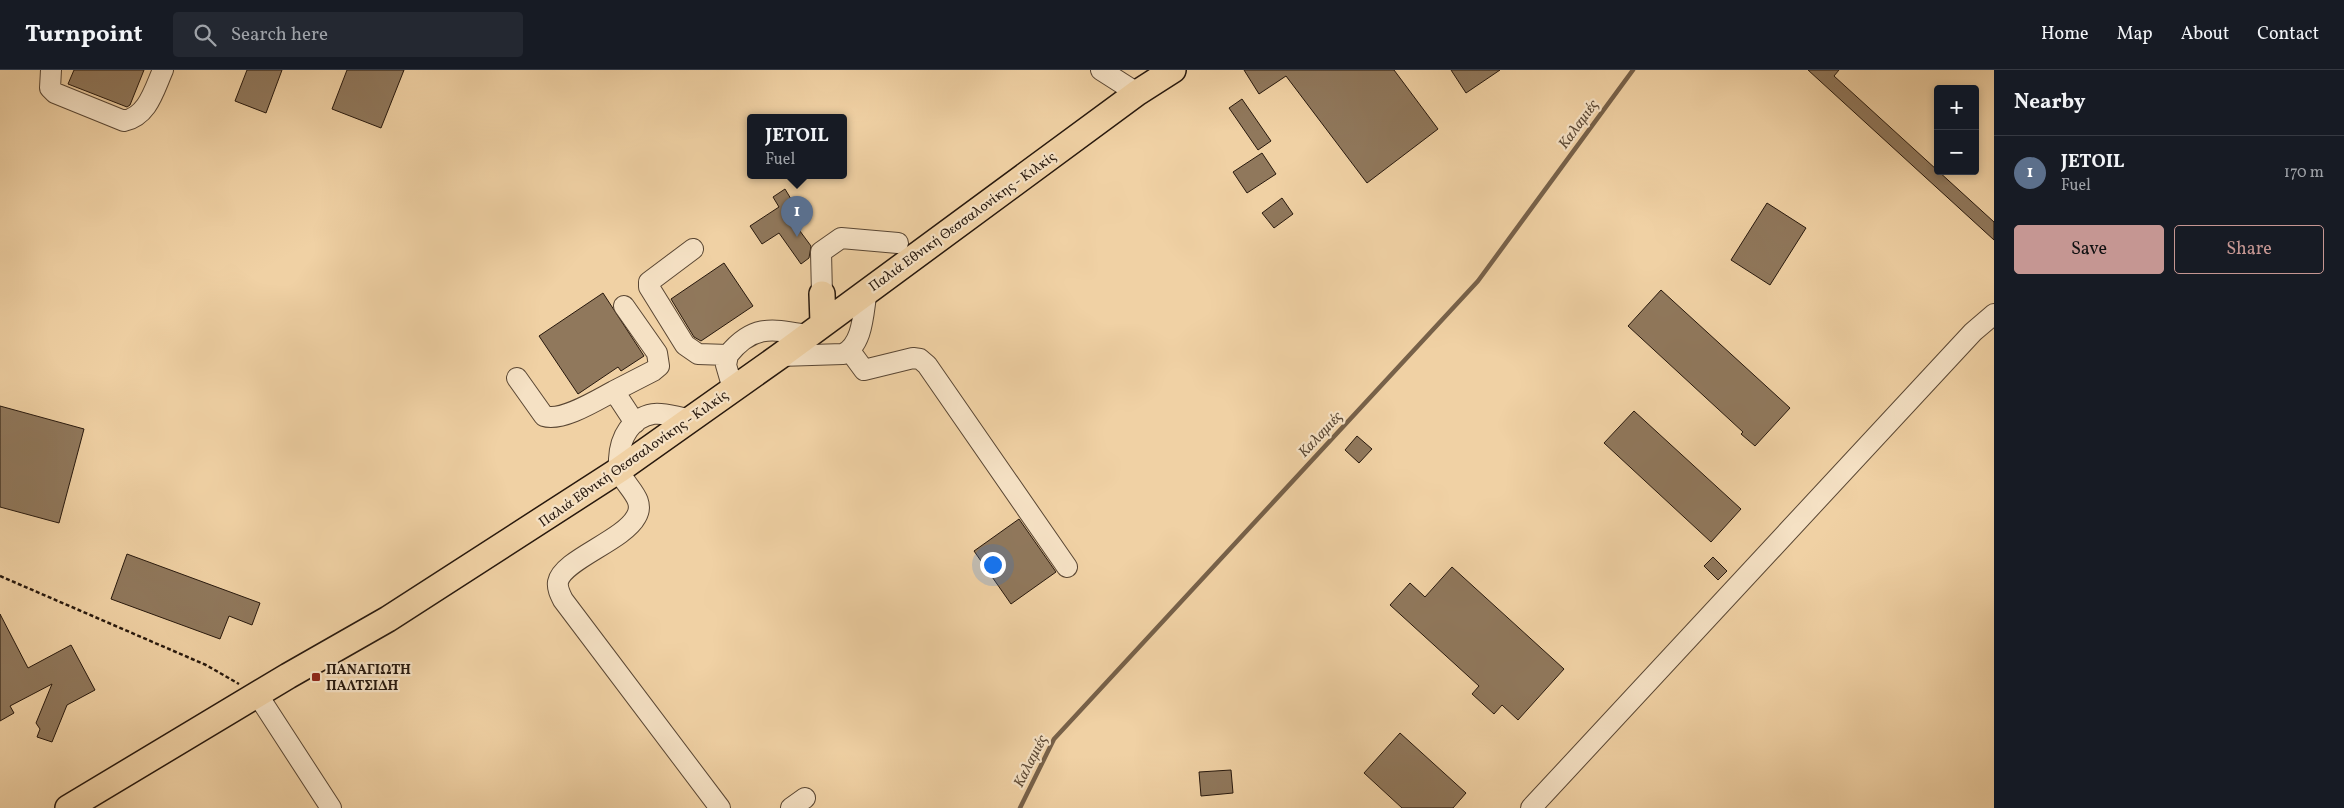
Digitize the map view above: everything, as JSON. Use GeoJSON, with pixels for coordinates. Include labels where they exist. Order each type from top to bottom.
{"type":"FeatureCollection","features":[{"type":"Feature","properties":{"kind":"main road","name":"Παλιά Εθνική Θεσσαλονίκης - Κιλκίς"},"geometry":{"type":"LineString","coordinates":[[68,808],[257,694],[388,619],[619,470],[780,356],[867,290],[1137,93],[1173,70]]}},
{"type":"Feature","properties":{"kind":"main road"},"geometry":{"type":"LineString","coordinates":[[898,243],[928,246]]}},
{"type":"Feature","properties":{"kind":"main road"},"geometry":{"type":"LineString","coordinates":[[815,329],[822,294]]}},
{"type":"Feature","properties":{"kind":"street"},"geometry":{"type":"LineString","coordinates":[[51,70],[50,88],[55,93],[124,121],[136,117],[145,109],[162,70]]}},
{"type":"Feature","properties":{"kind":"street"},"geometry":{"type":"LineString","coordinates":[[1101,70],[1137,93]]}},
{"type":"Feature","properties":{"kind":"street"},"geometry":{"type":"LineString","coordinates":[[822,294],[821,252],[841,238],[898,243]]}},
{"type":"Feature","properties":{"kind":"street"},"geometry":{"type":"LineString","coordinates":[[693,249],[650,282],[648,287],[684,346],[698,354],[728,355]]}},
{"type":"Feature","properties":{"kind":"street"},"geometry":{"type":"LineString","coordinates":[[780,356],[843,354],[850,351],[855,346],[867,290]]}},
{"type":"Feature","properties":{"kind":"street"},"geometry":{"type":"LineString","coordinates":[[517,378],[544,416],[549,418],[563,416],[653,371],[658,366],[657,353],[624,306]]}},
{"type":"Feature","properties":{"kind":"street"},"geometry":{"type":"LineString","coordinates":[[1531,808],[1974,332],[1994,314]]}},
{"type":"Feature","properties":{"kind":"street"},"geometry":{"type":"LineString","coordinates":[[733,389],[726,365],[728,355],[755,332],[774,329],[815,329]]}},
{"type":"Feature","properties":{"kind":"street"},"geometry":{"type":"LineString","coordinates":[[850,351],[864,370],[912,358],[920,359],[927,364],[1067,567]]}},
{"type":"Feature","properties":{"kind":"street"},"geometry":{"type":"LineString","coordinates":[[614,391],[635,423]]}},
{"type":"Feature","properties":{"kind":"street"},"geometry":{"type":"LineString","coordinates":[[690,419],[654,414],[635,423],[626,430],[622,440],[619,470],[636,496],[639,508],[637,517],[628,528],[570,566],[558,581],[558,588],[563,600],[720,808]]}},
{"type":"Feature","properties":{"kind":"street"},"geometry":{"type":"LineString","coordinates":[[257,694],[331,808]]}},
{"type":"Feature","properties":{"kind":"path"},"geometry":{"type":"LineString","coordinates":[[0,576],[206,665],[257,694]]}},
{"type":"Feature","properties":{"kind":"building"},"geometry":{"type":"Polygon","coordinates":[[[74,70],[144,70],[130,105],[127,107],[68,84],[74,70]]]}},
{"type":"Feature","properties":{"kind":"building"},"geometry":{"type":"Polygon","coordinates":[[[247,70],[282,70],[266,113],[235,101],[247,70]]]}},
{"type":"Feature","properties":{"kind":"building"},"geometry":{"type":"Polygon","coordinates":[[[347,70],[404,70],[381,128],[332,109],[347,70]]]}},
{"type":"Feature","properties":{"kind":"building"},"geometry":{"type":"Polygon","coordinates":[[[1244,70],[1394,70],[1438,129],[1367,183],[1286,76],[1259,94],[1244,70]]]}},
{"type":"Feature","properties":{"kind":"building"},"geometry":{"type":"Polygon","coordinates":[[[1451,70],[1500,70],[1466,93],[1451,70]]]}},
{"type":"Feature","properties":{"kind":"building"},"geometry":{"type":"Polygon","coordinates":[[[1808,70],[1839,70],[1834,76],[1934,167],[1934,175],[1942,175],[1994,222],[1994,240],[1808,70]]]}},
{"type":"Feature","properties":{"kind":"building"},"geometry":{"type":"Polygon","coordinates":[[[1242,99],[1271,141],[1258,150],[1229,108],[1242,99]]]}},
{"type":"Feature","properties":{"kind":"building"},"geometry":{"type":"Polygon","coordinates":[[[1262,153],[1276,174],[1247,193],[1233,172],[1262,153]]]}},
{"type":"Feature","properties":{"kind":"building"},"geometry":{"type":"Polygon","coordinates":[[[785,189],[794,204],[801,200],[810,213],[794,223],[811,246],[809,258],[801,264],[779,233],[762,244],[750,226],[779,207],[773,197],[785,189]]]}},
{"type":"Feature","properties":{"kind":"building"},"geometry":{"type":"Polygon","coordinates":[[[1282,198],[1293,214],[1274,228],[1262,213],[1282,198]]]}},
{"type":"Feature","properties":{"kind":"building"},"geometry":{"type":"Polygon","coordinates":[[[1767,203],[1806,228],[1770,285],[1731,260],[1767,203]]]}},
{"type":"Feature","properties":{"kind":"building"},"geometry":{"type":"Polygon","coordinates":[[[724,263],[753,306],[701,341],[694,337],[671,299],[724,263]]]}},
{"type":"Feature","properties":{"kind":"building"},"geometry":{"type":"Polygon","coordinates":[[[1661,290],[1790,408],[1755,446],[1741,434],[1743,432],[1628,326],[1661,290]]]}},
{"type":"Feature","properties":{"kind":"building"},"geometry":{"type":"Polygon","coordinates":[[[603,293],[644,356],[621,371],[618,367],[578,394],[539,336],[603,293]]]}},
{"type":"Feature","properties":{"kind":"building"},"geometry":{"type":"Polygon","coordinates":[[[0,406],[84,429],[59,523],[0,507],[0,406]]]}},
{"type":"Feature","properties":{"kind":"building"},"geometry":{"type":"Polygon","coordinates":[[[1634,411],[1741,509],[1711,542],[1604,443],[1634,411]]]}},
{"type":"Feature","properties":{"kind":"building"},"geometry":{"type":"Polygon","coordinates":[[[1357,436],[1372,449],[1359,463],[1345,450],[1357,436]]]}},
{"type":"Feature","properties":{"kind":"building"},"geometry":{"type":"Polygon","coordinates":[[[1019,519],[1056,572],[1011,604],[974,551],[1019,519]]]}},
{"type":"Feature","properties":{"kind":"building"},"geometry":{"type":"Polygon","coordinates":[[[127,554],[260,603],[252,625],[229,616],[220,639],[111,599],[127,554]]]}},
{"type":"Feature","properties":{"kind":"building"},"geometry":{"type":"Polygon","coordinates":[[[1713,557],[1727,571],[1718,580],[1704,566],[1713,557]]]}},
{"type":"Feature","properties":{"kind":"building"},"geometry":{"type":"Polygon","coordinates":[[[1452,567],[1564,669],[1518,720],[1502,705],[1494,714],[1472,694],[1479,686],[1390,605],[1410,583],[1425,597],[1452,567]]]}},
{"type":"Feature","properties":{"kind":"building"},"geometry":{"type":"Polygon","coordinates":[[[0,614],[28,668],[71,645],[95,690],[67,705],[52,742],[37,737],[40,729],[36,723],[52,684],[10,706],[14,713],[0,721],[0,614]]]}},
{"type":"Feature","properties":{"kind":"building"},"geometry":{"type":"Polygon","coordinates":[[[1400,733],[1466,793],[1453,808],[1402,808],[1364,773],[1400,733]]]}},
{"type":"Feature","properties":{"kind":"building"},"geometry":{"type":"Polygon","coordinates":[[[1231,770],[1233,793],[1201,796],[1199,772],[1231,770]]]}},
{"type":"Feature","properties":{"kind":"waterway","name":"Καλαμιές"},"geometry":{"type":"LineString","coordinates":[[1020,808],[1054,739],[1478,281],[1633,70]]}},
{"type":"Feature","properties":{"kind":"place","name":"JETOIL"},"geometry":{"type":"Point","coordinates":[797,237]}},
{"type":"Feature","properties":{"kind":"place","name":"ΠΑΝΑΓΙΩΤΗ ΠΑΛΤΣΙΔΗ"},"geometry":{"type":"Point","coordinates":[316,677]}}]}
